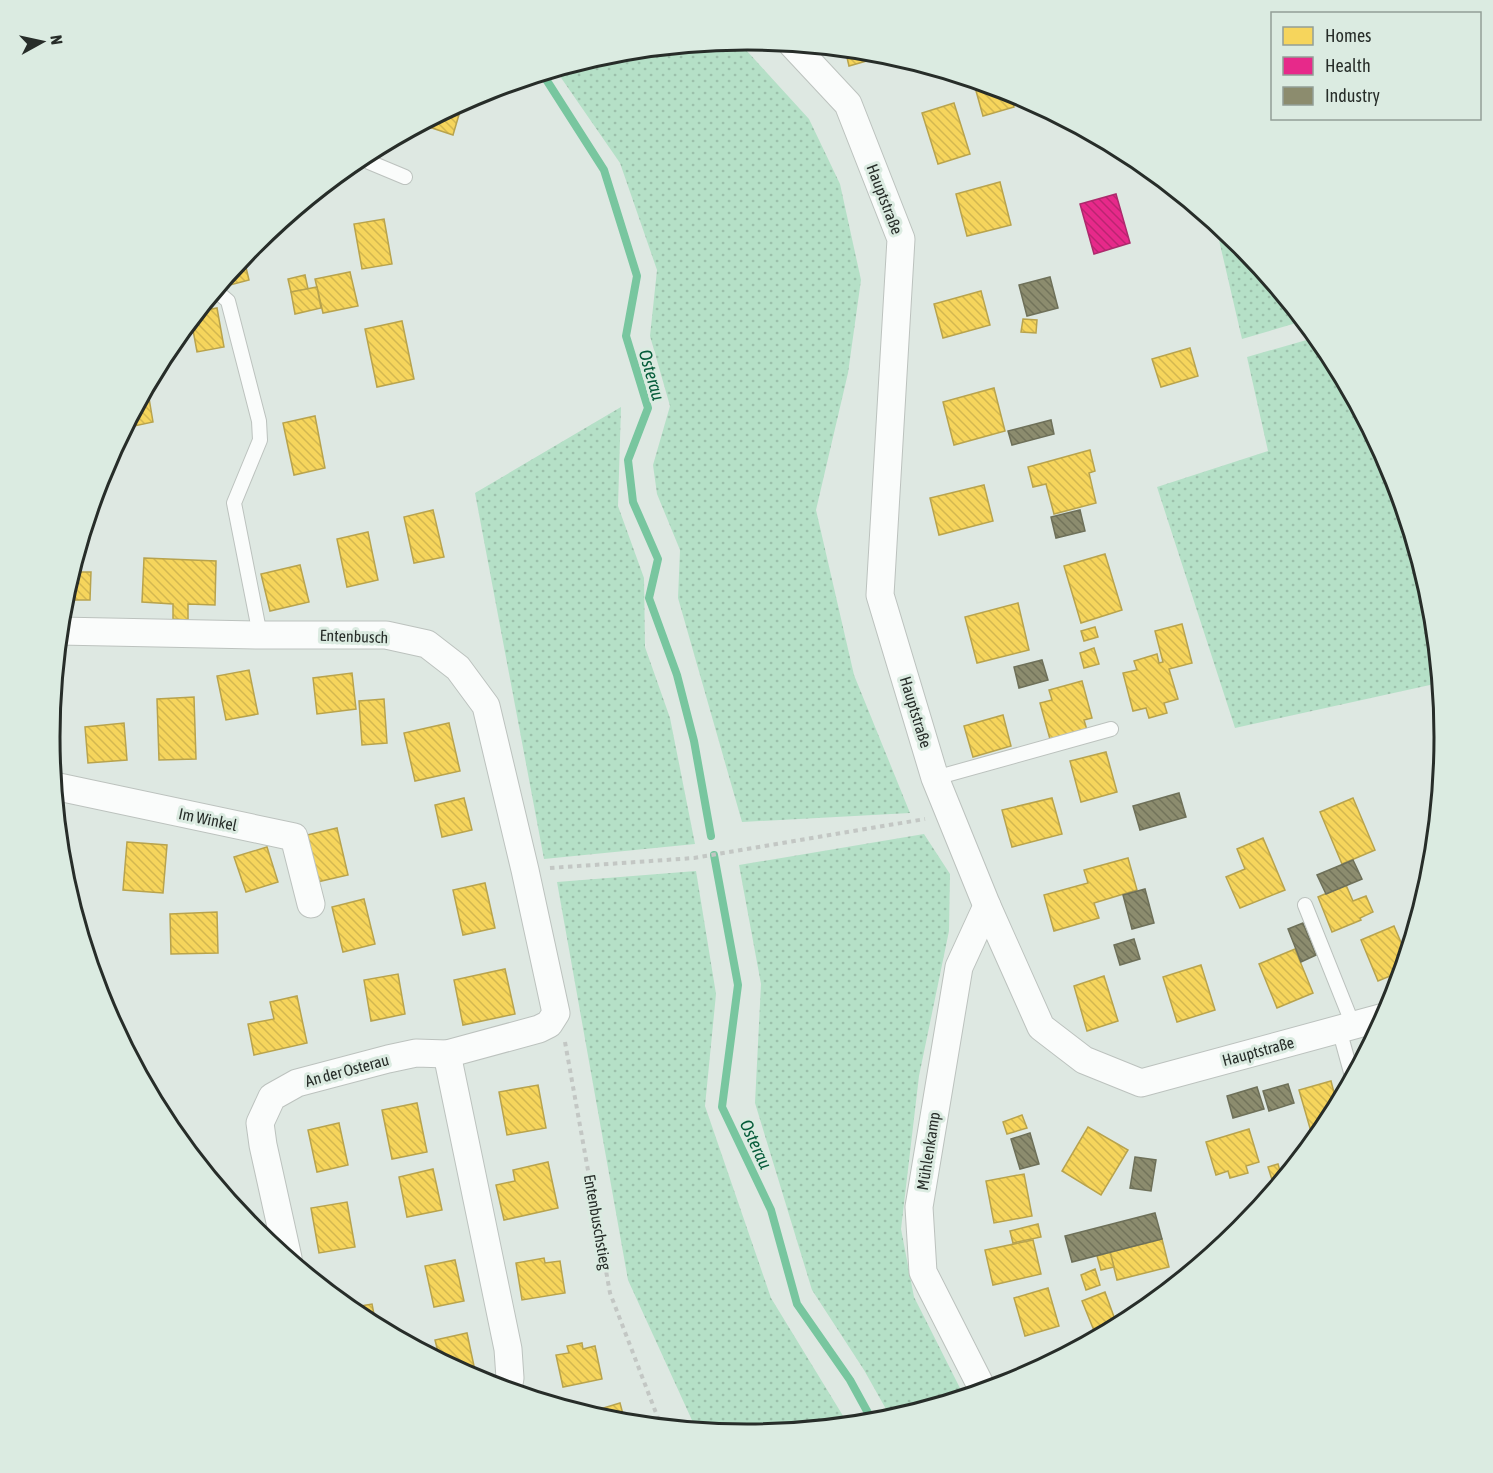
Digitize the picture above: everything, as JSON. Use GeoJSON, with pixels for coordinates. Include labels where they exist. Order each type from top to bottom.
{"type":"FeatureCollection","features":[{"type":"Feature","properties":{"kind":"street","name":"Hauptstraße"},"geometry":{"type":"LineString","coordinates":[[799,52],[848,104],[901,239],[880,595],[935,778],[987,906],[1041,1027],[1084,1060],[1141,1083],[1372,1020]]}},
{"type":"Feature","properties":{"kind":"street","name":"Entenbusch"},"geometry":{"type":"LineString","coordinates":[[68,631],[386,634],[427,644],[458,668],[486,706],[556,1013]]}},
{"type":"Feature","properties":{"kind":"street","name":"Im Winkel"},"geometry":{"type":"LineString","coordinates":[[62,788],[294,837],[311,904]]}},
{"type":"Feature","properties":{"kind":"street","name":"Mühlenkamp"},"geometry":{"type":"LineString","coordinates":[[979,1382],[924,1272],[919,1207],[959,967],[987,906]]}},
{"type":"Feature","properties":{"kind":"street","name":"An der Osterau"},"geometry":{"type":"LineString","coordinates":[[285,1244],[262,1145],[260,1123],[272,1097],[297,1083],[388,1059],[416,1053],[447,1054],[539,1029],[549,1024],[556,1013]]}},
{"type":"Feature","properties":{"kind":"street"},"geometry":{"type":"LineString","coordinates":[[447,1054],[508,1348],[510,1381]]}},
{"type":"Feature","properties":{"kind":"lane"},"geometry":{"type":"LineString","coordinates":[[370,162],[405,177]]}},
{"type":"Feature","properties":{"kind":"lane"},"geometry":{"type":"LineString","coordinates":[[221,295],[228,301],[259,421],[260,440],[234,503],[260,634]]}},
{"type":"Feature","properties":{"kind":"lane"},"geometry":{"type":"LineString","coordinates":[[935,778],[1110,729]]}},
{"type":"Feature","properties":{"kind":"lane"},"geometry":{"type":"LineString","coordinates":[[1305,905],[1346,1027],[1350,1063]]}},
{"type":"Feature","properties":{"kind":"path"},"geometry":{"type":"LineString","coordinates":[[525,870],[694,858],[930,818]]}},
{"type":"Feature","properties":{"kind":"path","name":"Entenbuschstieg"},"geometry":{"type":"LineString","coordinates":[[556,1013],[562,1027],[610,1293],[658,1418]]}},
{"type":"Feature","properties":{"kind":"green space"},"geometry":{"type":"Polygon","coordinates":[[[746,50],[809,119],[840,184],[861,280],[848,373],[816,510],[854,675],[910,813],[742,822],[678,598],[680,550],[657,494],[653,465],[670,406],[650,336],[657,270],[620,163],[560,76],[657,55],[746,50]]]}},
{"type":"Feature","properties":{"kind":"green space"},"geometry":{"type":"Polygon","coordinates":[[[1219,238],[1263,284],[1296,323],[1242,339],[1219,238]]]}},
{"type":"Feature","properties":{"kind":"green space"},"geometry":{"type":"Polygon","coordinates":[[[1307,340],[1341,393],[1363,433],[1397,516],[1420,602],[1428,647],[1431,685],[1235,728],[1157,487],[1268,451],[1247,357],[1307,340]]]}},
{"type":"Feature","properties":{"kind":"green space"},"geometry":{"type":"Polygon","coordinates":[[[621,407],[618,506],[644,578],[645,647],[670,718],[695,844],[544,859],[475,493],[621,407]]]}},
{"type":"Feature","properties":{"kind":"green space"},"geometry":{"type":"Polygon","coordinates":[[[924,834],[950,874],[949,931],[919,1076],[901,1229],[914,1297],[960,1389],[886,1409],[864,1370],[812,1290],[755,1103],[761,984],[739,865],[924,834]]]}},
{"type":"Feature","properties":{"kind":"green space"},"geometry":{"type":"Polygon","coordinates":[[[696,871],[716,994],[705,1106],[771,1298],[844,1417],[746,1424],[692,1421],[628,1280],[557,882],[696,871]]]}},
{"type":"Feature","properties":{"kind":"building: Homes"},"geometry":{"type":"Polygon","coordinates":[[[847,57],[868,61],[849,66],[847,57]]]}},
{"type":"Feature","properties":{"kind":"building: Homes"},"geometry":{"type":"Polygon","coordinates":[[[976,89],[1013,104],[1014,107],[983,116],[976,89]]]}},
{"type":"Feature","properties":{"kind":"building: Homes"},"geometry":{"type":"Polygon","coordinates":[[[954,103],[970,154],[938,164],[922,113],[954,103]]]}},
{"type":"Feature","properties":{"kind":"building: Homes"},"geometry":{"type":"Polygon","coordinates":[[[460,113],[453,135],[430,127],[460,113]]]}},
{"type":"Feature","properties":{"kind":"building: Homes"},"geometry":{"type":"Polygon","coordinates":[[[1000,182],[1011,225],[967,236],[956,194],[1000,182]]]}},
{"type":"Feature","properties":{"kind":"building: Homes"},"geometry":{"type":"Polygon","coordinates":[[[384,219],[392,264],[362,269],[354,224],[384,219]]]}},
{"type":"Feature","properties":{"kind":"building: Homes"},"geometry":{"type":"Polygon","coordinates":[[[246,267],[249,280],[229,285],[246,267]]]}},
{"type":"Feature","properties":{"kind":"building: Homes"},"geometry":{"type":"Polygon","coordinates":[[[350,272],[358,306],[323,313],[315,279],[350,272]]]}},
{"type":"Feature","properties":{"kind":"building: Homes"},"geometry":{"type":"Polygon","coordinates":[[[305,275],[308,289],[291,292],[288,279],[305,275]]]}},
{"type":"Feature","properties":{"kind":"building: Homes"},"geometry":{"type":"Polygon","coordinates":[[[317,287],[321,308],[295,314],[291,292],[317,287]]]}},
{"type":"Feature","properties":{"kind":"building: Homes"},"geometry":{"type":"Polygon","coordinates":[[[981,291],[990,325],[943,338],[934,304],[981,291]]]}},
{"type":"Feature","properties":{"kind":"building: Homes"},"geometry":{"type":"Polygon","coordinates":[[[217,308],[224,347],[197,352],[193,330],[208,310],[217,308]]]}},
{"type":"Feature","properties":{"kind":"building: Homes"},"geometry":{"type":"Polygon","coordinates":[[[1023,319],[1037,320],[1036,333],[1021,332],[1023,319]]]}},
{"type":"Feature","properties":{"kind":"building: Homes"},"geometry":{"type":"Polygon","coordinates":[[[402,321],[414,379],[377,387],[365,329],[402,321]]]}},
{"type":"Feature","properties":{"kind":"building: Homes"},"geometry":{"type":"Polygon","coordinates":[[[1190,348],[1198,376],[1161,387],[1152,359],[1190,348]]]}},
{"type":"Feature","properties":{"kind":"building: Homes"},"geometry":{"type":"Polygon","coordinates":[[[994,388],[1005,431],[954,445],[943,402],[994,388]]]}},
{"type":"Feature","properties":{"kind":"building: Homes"},"geometry":{"type":"Polygon","coordinates":[[[149,398],[153,422],[134,426],[149,398]]]}},
{"type":"Feature","properties":{"kind":"building: Homes"},"geometry":{"type":"Polygon","coordinates":[[[315,416],[325,468],[294,475],[283,423],[315,416]]]}},
{"type":"Feature","properties":{"kind":"building: Homes"},"geometry":{"type":"Polygon","coordinates":[[[1090,450],[1095,471],[1089,473],[1096,503],[1054,514],[1046,484],[1033,487],[1028,467],[1090,450]]]}},
{"type":"Feature","properties":{"kind":"building: Homes"},"geometry":{"type":"Polygon","coordinates":[[[984,485],[993,521],[939,535],[930,498],[984,485]]]}},
{"type":"Feature","properties":{"kind":"building: Homes"},"geometry":{"type":"Polygon","coordinates":[[[433,510],[444,557],[414,563],[404,517],[433,510]]]}},
{"type":"Feature","properties":{"kind":"building: Homes"},"geometry":{"type":"Polygon","coordinates":[[[368,532],[378,580],[347,587],[337,539],[368,532]]]}},
{"type":"Feature","properties":{"kind":"building: Homes"},"geometry":{"type":"Polygon","coordinates":[[[1105,554],[1122,610],[1081,623],[1064,566],[1105,554]]]}},
{"type":"Feature","properties":{"kind":"building: Homes"},"geometry":{"type":"Polygon","coordinates":[[[144,558],[216,561],[215,605],[188,604],[188,620],[173,619],[173,604],[142,602],[144,558]]]}},
{"type":"Feature","properties":{"kind":"building: Homes"},"geometry":{"type":"Polygon","coordinates":[[[300,565],[309,602],[270,611],[261,574],[300,565]]]}},
{"type":"Feature","properties":{"kind":"building: Homes"},"geometry":{"type":"Polygon","coordinates":[[[80,572],[91,572],[90,600],[73,600],[80,572]]]}},
{"type":"Feature","properties":{"kind":"building: Homes"},"geometry":{"type":"Polygon","coordinates":[[[1018,603],[1029,650],[977,663],[965,617],[1018,603]]]}},
{"type":"Feature","properties":{"kind":"building: Homes"},"geometry":{"type":"Polygon","coordinates":[[[1182,624],[1192,663],[1169,669],[1178,699],[1164,703],[1167,713],[1149,718],[1146,708],[1133,711],[1123,673],[1137,670],[1134,661],[1157,654],[1159,663],[1163,662],[1155,631],[1182,624]]]}},
{"type":"Feature","properties":{"kind":"building: Homes"},"geometry":{"type":"Polygon","coordinates":[[[1095,627],[1098,637],[1084,641],[1081,631],[1095,627]]]}},
{"type":"Feature","properties":{"kind":"building: Homes"},"geometry":{"type":"Polygon","coordinates":[[[1094,648],[1099,664],[1084,668],[1080,653],[1094,648]]]}},
{"type":"Feature","properties":{"kind":"building: Homes"},"geometry":{"type":"Polygon","coordinates":[[[249,670],[258,714],[226,720],[217,676],[249,670]]]}},
{"type":"Feature","properties":{"kind":"building: Homes"},"geometry":{"type":"Polygon","coordinates":[[[352,673],[356,709],[317,714],[313,678],[352,673]]]}},
{"type":"Feature","properties":{"kind":"building: Homes"},"geometry":{"type":"Polygon","coordinates":[[[1082,681],[1092,718],[1084,720],[1087,730],[1050,739],[1040,703],[1052,700],[1049,690],[1082,681]]]}},
{"type":"Feature","properties":{"kind":"building: Homes"},"geometry":{"type":"Polygon","coordinates":[[[194,697],[196,759],[159,760],[157,699],[194,697]]]}},
{"type":"Feature","properties":{"kind":"building: Homes"},"geometry":{"type":"Polygon","coordinates":[[[384,699],[387,743],[362,745],[359,701],[384,699]]]}},
{"type":"Feature","properties":{"kind":"building: Homes"},"geometry":{"type":"Polygon","coordinates":[[[1003,715],[1011,746],[973,757],[964,726],[1003,715]]]}},
{"type":"Feature","properties":{"kind":"building: Homes"},"geometry":{"type":"Polygon","coordinates":[[[124,723],[127,760],[88,763],[85,727],[124,723]]]}},
{"type":"Feature","properties":{"kind":"building: Homes"},"geometry":{"type":"Polygon","coordinates":[[[449,723],[460,771],[415,781],[404,733],[449,723]]]}},
{"type":"Feature","properties":{"kind":"building: Homes"},"geometry":{"type":"Polygon","coordinates":[[[1106,752],[1117,792],[1081,802],[1070,761],[1106,752]]]}},
{"type":"Feature","properties":{"kind":"building: Homes"},"geometry":{"type":"Polygon","coordinates":[[[464,798],[472,830],[442,837],[435,805],[464,798]]]}},
{"type":"Feature","properties":{"kind":"building: Homes"},"geometry":{"type":"Polygon","coordinates":[[[1052,798],[1062,834],[1012,847],[1002,810],[1052,798]]]}},
{"type":"Feature","properties":{"kind":"building: Homes"},"geometry":{"type":"Polygon","coordinates":[[[1353,798],[1375,850],[1342,864],[1320,812],[1353,798]]]}},
{"type":"Feature","properties":{"kind":"building: Homes"},"geometry":{"type":"Polygon","coordinates":[[[337,828],[348,875],[317,882],[307,835],[337,828]]]}},
{"type":"Feature","properties":{"kind":"building: Homes"},"geometry":{"type":"Polygon","coordinates":[[[1263,838],[1285,890],[1240,908],[1226,877],[1245,869],[1237,849],[1263,838]]]}},
{"type":"Feature","properties":{"kind":"building: Homes"},"geometry":{"type":"Polygon","coordinates":[[[127,842],[167,845],[163,893],[123,890],[127,842]]]}},
{"type":"Feature","properties":{"kind":"building: Homes"},"geometry":{"type":"Polygon","coordinates":[[[267,847],[278,882],[246,892],[234,857],[267,847]]]}},
{"type":"Feature","properties":{"kind":"building: Homes"},"geometry":{"type":"Polygon","coordinates":[[[1128,858],[1137,890],[1094,903],[1099,918],[1054,931],[1044,895],[1088,883],[1084,870],[1128,858]]]}},
{"type":"Feature","properties":{"kind":"building: Homes"},"geometry":{"type":"Polygon","coordinates":[[[485,883],[495,928],[463,935],[453,890],[485,883]]]}},
{"type":"Feature","properties":{"kind":"building: Homes"},"geometry":{"type":"Polygon","coordinates":[[[1346,885],[1353,901],[1366,896],[1373,912],[1360,918],[1361,920],[1332,932],[1318,897],[1346,885]]]}},
{"type":"Feature","properties":{"kind":"building: Homes"},"geometry":{"type":"Polygon","coordinates":[[[364,899],[375,944],[343,952],[332,907],[364,899]]]}},
{"type":"Feature","properties":{"kind":"building: Homes"},"geometry":{"type":"Polygon","coordinates":[[[217,912],[218,953],[171,954],[170,914],[217,912]]]}},
{"type":"Feature","properties":{"kind":"building: Homes"},"geometry":{"type":"Polygon","coordinates":[[[1394,926],[1401,943],[1390,976],[1378,981],[1361,940],[1394,926]]]}},
{"type":"Feature","properties":{"kind":"building: Homes"},"geometry":{"type":"Polygon","coordinates":[[[1295,949],[1313,993],[1277,1008],[1259,964],[1295,949]]]}},
{"type":"Feature","properties":{"kind":"building: Homes"},"geometry":{"type":"Polygon","coordinates":[[[1201,965],[1215,1010],[1177,1022],[1163,977],[1201,965]]]}},
{"type":"Feature","properties":{"kind":"building: Homes"},"geometry":{"type":"Polygon","coordinates":[[[505,969],[515,1014],[463,1025],[454,980],[505,969]]]}},
{"type":"Feature","properties":{"kind":"building: Homes"},"geometry":{"type":"Polygon","coordinates":[[[398,974],[405,1014],[371,1021],[364,980],[398,974]]]}},
{"type":"Feature","properties":{"kind":"building: Homes"},"geometry":{"type":"Polygon","coordinates":[[[1104,976],[1118,1021],[1087,1031],[1074,986],[1104,976]]]}},
{"type":"Feature","properties":{"kind":"building: Homes"},"geometry":{"type":"Polygon","coordinates":[[[297,996],[307,1043],[254,1055],[248,1024],[274,1019],[270,1002],[297,996]]]}},
{"type":"Feature","properties":{"kind":"building: Homes"},"geometry":{"type":"Polygon","coordinates":[[[1331,1081],[1334,1092],[1310,1129],[1299,1090],[1331,1081]]]}},
{"type":"Feature","properties":{"kind":"building: Homes"},"geometry":{"type":"Polygon","coordinates":[[[538,1085],[546,1128],[507,1135],[499,1092],[538,1085]]]}},
{"type":"Feature","properties":{"kind":"building: Homes"},"geometry":{"type":"Polygon","coordinates":[[[417,1103],[427,1152],[392,1159],[382,1110],[417,1103]]]}},
{"type":"Feature","properties":{"kind":"building: Homes"},"geometry":{"type":"Polygon","coordinates":[[[1022,1115],[1027,1128],[1007,1134],[1003,1122],[1022,1115]]]}},
{"type":"Feature","properties":{"kind":"building: Homes"},"geometry":{"type":"Polygon","coordinates":[[[339,1123],[348,1165],[317,1172],[308,1130],[339,1123]]]}},
{"type":"Feature","properties":{"kind":"building: Homes"},"geometry":{"type":"Polygon","coordinates":[[[1088,1127],[1128,1150],[1101,1195],[1062,1171],[1088,1127]]]}},
{"type":"Feature","properties":{"kind":"building: Homes"},"geometry":{"type":"Polygon","coordinates":[[[1249,1129],[1259,1162],[1246,1166],[1248,1173],[1230,1178],[1228,1171],[1216,1175],[1206,1142],[1249,1129]]]}},
{"type":"Feature","properties":{"kind":"building: Homes"},"geometry":{"type":"Polygon","coordinates":[[[548,1162],[558,1208],[504,1220],[496,1185],[515,1181],[513,1170],[548,1162]]]}},
{"type":"Feature","properties":{"kind":"building: Homes"},"geometry":{"type":"Polygon","coordinates":[[[1278,1164],[1280,1170],[1272,1179],[1268,1167],[1278,1164]]]}},
{"type":"Feature","properties":{"kind":"building: Homes"},"geometry":{"type":"Polygon","coordinates":[[[433,1169],[442,1210],[407,1217],[399,1177],[433,1169]]]}},
{"type":"Feature","properties":{"kind":"building: Homes"},"geometry":{"type":"Polygon","coordinates":[[[1024,1174],[1032,1216],[994,1223],[986,1181],[1024,1174]]]}},
{"type":"Feature","properties":{"kind":"building: Homes"},"geometry":{"type":"Polygon","coordinates":[[[347,1202],[355,1247],[319,1253],[311,1208],[347,1202]]]}},
{"type":"Feature","properties":{"kind":"building: Homes"},"geometry":{"type":"Polygon","coordinates":[[[1038,1224],[1041,1237],[1013,1243],[1010,1231],[1038,1224]]]}},
{"type":"Feature","properties":{"kind":"building: Homes"},"geometry":{"type":"Polygon","coordinates":[[[1162,1239],[1169,1267],[1117,1280],[1110,1252],[1162,1239]]]}},
{"type":"Feature","properties":{"kind":"building: Homes"},"geometry":{"type":"Polygon","coordinates":[[[1033,1240],[1041,1274],[993,1285],[985,1250],[1033,1240]]]}},
{"type":"Feature","properties":{"kind":"building: Homes"},"geometry":{"type":"Polygon","coordinates":[[[1110,1252],[1114,1267],[1101,1270],[1097,1256],[1110,1252]]]}},
{"type":"Feature","properties":{"kind":"building: Homes"},"geometry":{"type":"Polygon","coordinates":[[[544,1258],[545,1263],[560,1261],[565,1293],[522,1300],[516,1263],[544,1258]]]}},
{"type":"Feature","properties":{"kind":"building: Homes"},"geometry":{"type":"Polygon","coordinates":[[[455,1260],[464,1301],[434,1307],[425,1266],[455,1260]]]}},
{"type":"Feature","properties":{"kind":"building: Homes"},"geometry":{"type":"Polygon","coordinates":[[[1095,1269],[1100,1285],[1086,1290],[1081,1275],[1095,1269]]]}},
{"type":"Feature","properties":{"kind":"building: Homes"},"geometry":{"type":"Polygon","coordinates":[[[1048,1288],[1059,1326],[1025,1336],[1014,1298],[1048,1288]]]}},
{"type":"Feature","properties":{"kind":"building: Homes"},"geometry":{"type":"Polygon","coordinates":[[[1105,1292],[1114,1317],[1093,1329],[1082,1301],[1105,1292]]]}},
{"type":"Feature","properties":{"kind":"building: Homes"},"geometry":{"type":"Polygon","coordinates":[[[372,1304],[374,1313],[365,1308],[362,1306],[372,1304]]]}},
{"type":"Feature","properties":{"kind":"building: Homes"},"geometry":{"type":"Polygon","coordinates":[[[467,1333],[474,1367],[437,1350],[435,1340],[467,1333]]]}},
{"type":"Feature","properties":{"kind":"building: Homes"},"geometry":{"type":"Polygon","coordinates":[[[582,1343],[583,1349],[595,1346],[602,1379],[563,1387],[556,1355],[569,1353],[567,1346],[582,1343]]]}},
{"type":"Feature","properties":{"kind":"building: Homes"},"geometry":{"type":"Polygon","coordinates":[[[620,1403],[622,1412],[612,1410],[603,1408],[620,1403]]]}},
{"type":"Feature","properties":{"kind":"building: Health"},"geometry":{"type":"Polygon","coordinates":[[[1116,194],[1130,243],[1094,254],[1080,204],[1116,194]]]}},
{"type":"Feature","properties":{"kind":"building: Industry"},"geometry":{"type":"Polygon","coordinates":[[[1050,277],[1058,308],[1027,316],[1019,285],[1050,277]]]}},
{"type":"Feature","properties":{"kind":"building: Industry"},"geometry":{"type":"Polygon","coordinates":[[[1051,420],[1054,434],[1012,445],[1008,431],[1051,420]]]}},
{"type":"Feature","properties":{"kind":"building: Industry"},"geometry":{"type":"Polygon","coordinates":[[[1080,510],[1085,531],[1056,538],[1051,517],[1080,510]]]}},
{"type":"Feature","properties":{"kind":"building: Industry"},"geometry":{"type":"Polygon","coordinates":[[[1042,660],[1048,680],[1019,688],[1014,667],[1042,660]]]}},
{"type":"Feature","properties":{"kind":"building: Industry"},"geometry":{"type":"Polygon","coordinates":[[[1179,793],[1186,817],[1140,830],[1133,806],[1179,793]]]}},
{"type":"Feature","properties":{"kind":"building: Industry"},"geometry":{"type":"Polygon","coordinates":[[[1353,860],[1362,879],[1326,894],[1317,875],[1353,860]]]}},
{"type":"Feature","properties":{"kind":"building: Industry"},"geometry":{"type":"Polygon","coordinates":[[[1145,889],[1154,923],[1132,929],[1123,895],[1145,889]]]}},
{"type":"Feature","properties":{"kind":"building: Industry"},"geometry":{"type":"Polygon","coordinates":[[[1303,923],[1316,955],[1301,962],[1288,929],[1303,923]]]}},
{"type":"Feature","properties":{"kind":"building: Industry"},"geometry":{"type":"Polygon","coordinates":[[[1134,939],[1140,959],[1120,965],[1114,945],[1134,939]]]}},
{"type":"Feature","properties":{"kind":"building: Industry"},"geometry":{"type":"Polygon","coordinates":[[[1288,1084],[1294,1103],[1269,1111],[1263,1091],[1288,1084]]]}},
{"type":"Feature","properties":{"kind":"building: Industry"},"geometry":{"type":"Polygon","coordinates":[[[1257,1087],[1264,1109],[1233,1118],[1227,1096],[1257,1087]]]}},
{"type":"Feature","properties":{"kind":"building: Industry"},"geometry":{"type":"Polygon","coordinates":[[[1030,1133],[1039,1164],[1020,1169],[1011,1139],[1030,1133]]]}},
{"type":"Feature","properties":{"kind":"building: Industry"},"geometry":{"type":"Polygon","coordinates":[[[1135,1157],[1156,1160],[1151,1191],[1130,1188],[1135,1157]]]}},
{"type":"Feature","properties":{"kind":"building: Industry"},"geometry":{"type":"Polygon","coordinates":[[[1155,1213],[1162,1239],[1072,1262],[1065,1236],[1155,1213]]]}},
{"type":"Feature","properties":{"kind":"waterway","name":"Osterau"},"geometry":{"type":"LineString","coordinates":[[546,80],[604,170],[637,276],[626,336],[648,408],[628,460],[633,502],[658,559],[649,598],[677,675],[694,741],[711,836]]}},
{"type":"Feature","properties":{"kind":"waterway","name":"Osterau"},"geometry":{"type":"LineString","coordinates":[[714,855],[738,985],[722,1107],[771,1210],[797,1304],[850,1380],[868,1412]]}}]}
